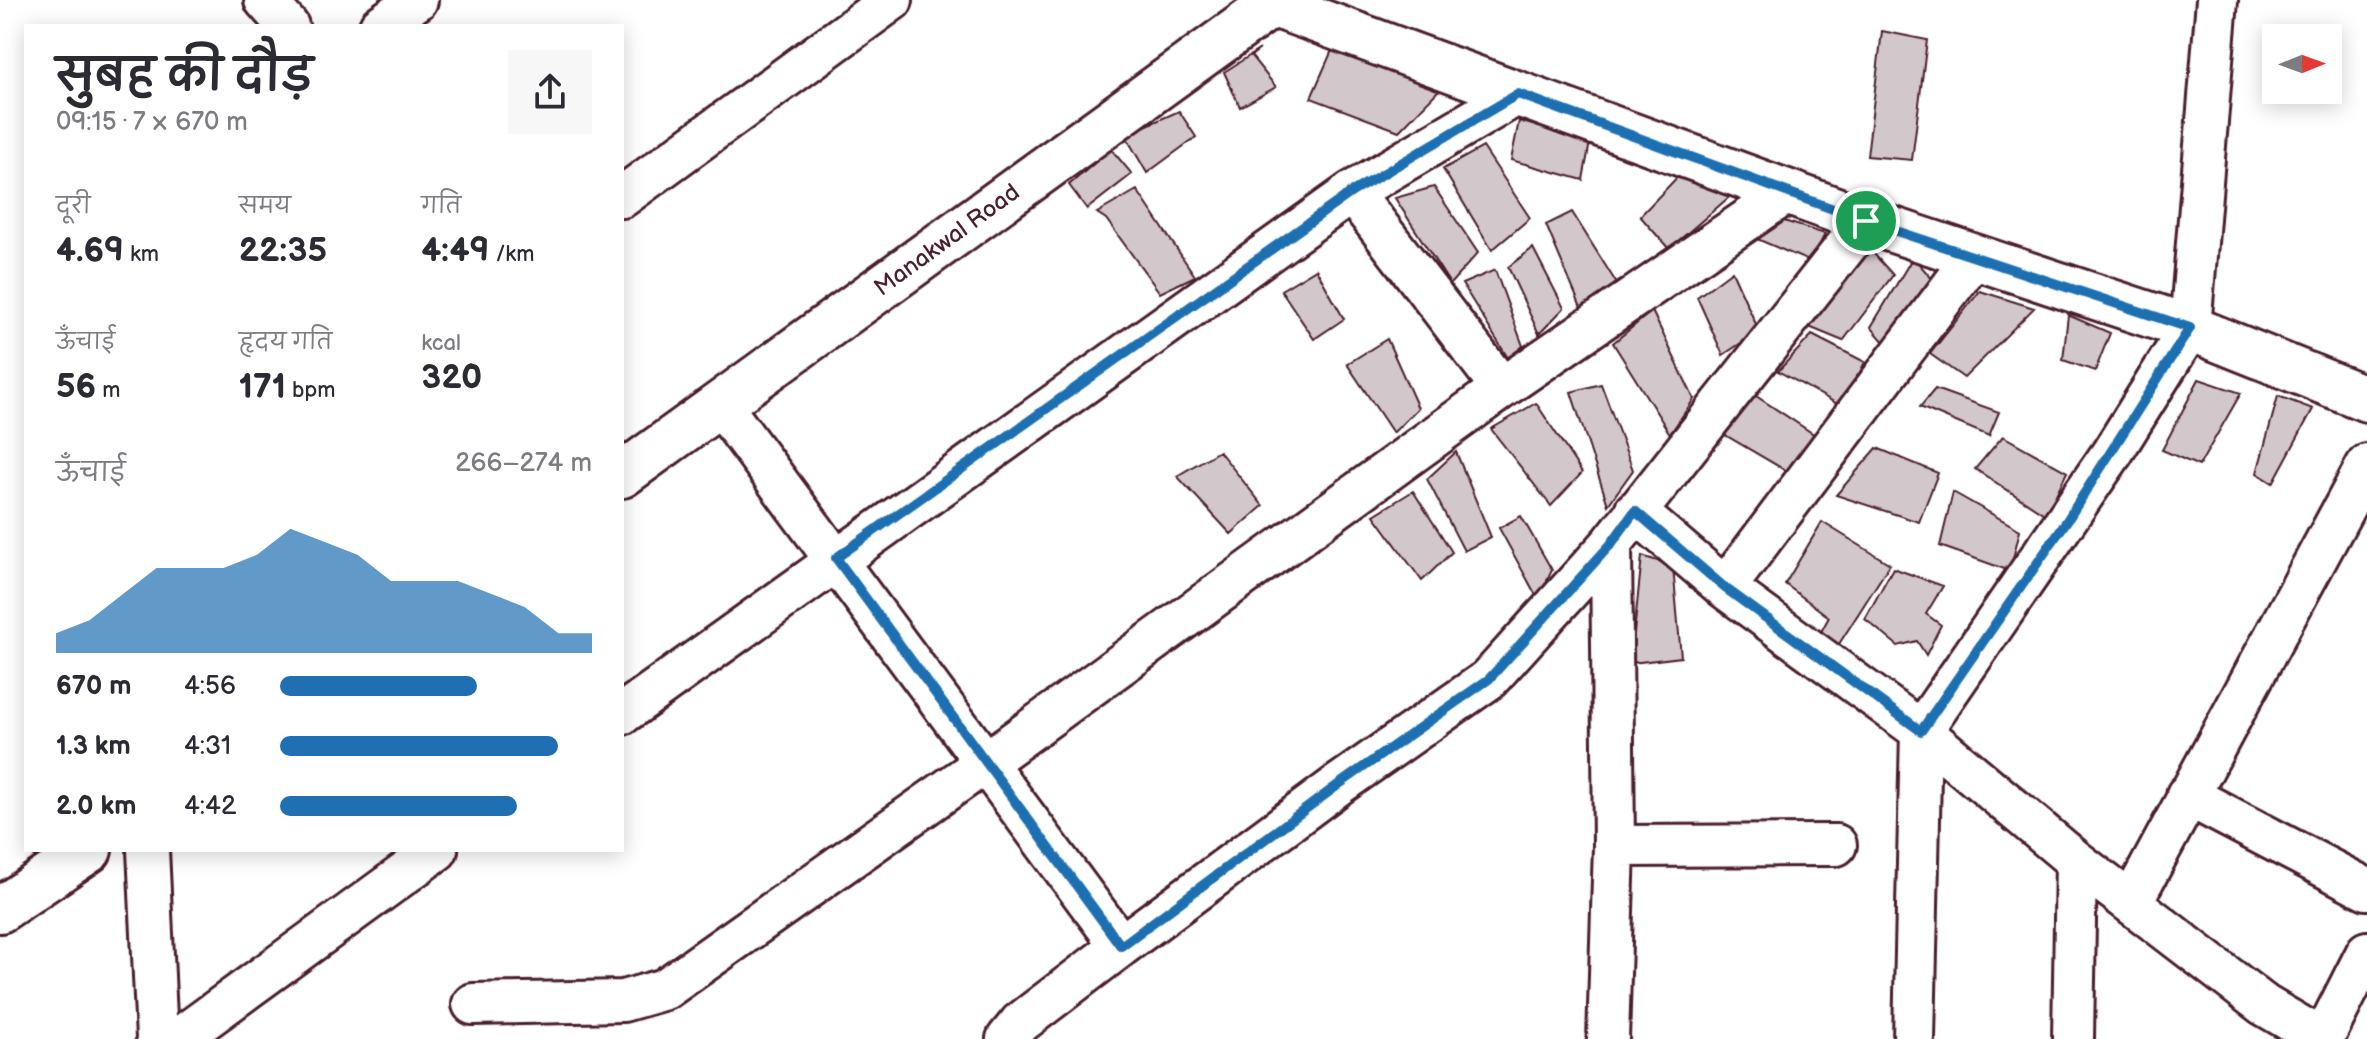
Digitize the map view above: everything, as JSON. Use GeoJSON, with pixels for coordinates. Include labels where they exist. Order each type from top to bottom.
{"type":"FeatureCollection","features":[{"type":"Feature","properties":{"kind":"street"},"geometry":{"type":"LineString","coordinates":[[265,0],[286,24]]}},
{"type":"Feature","properties":{"kind":"street"},"geometry":{"type":"LineString","coordinates":[[383,24],[417,0]]}},
{"type":"Feature","properties":{"kind":"street"},"geometry":{"type":"LineString","coordinates":[[624,196],[892,0]]}},
{"type":"Feature","properties":{"kind":"street"},"geometry":{"type":"LineString","coordinates":[[1914,1039],[1921,731],[2068,519],[2190,328],[2217,0]]}},
{"type":"Feature","properties":{"kind":"street"},"geometry":{"type":"LineString","coordinates":[[1267,2],[1866,221],[2190,328],[2367,399]]}},
{"type":"Feature","properties":{"kind":"street","name":"Manakwal Road"},"geometry":{"type":"LineString","coordinates":[[624,474],[1267,2]]}},
{"type":"Feature","properties":{"kind":"street"},"geometry":{"type":"LineString","coordinates":[[624,713],[836,558],[1352,192],[1518,94]]}},
{"type":"Feature","properties":{"kind":"street"},"geometry":{"type":"LineString","coordinates":[[1352,192],[1502,388]]}},
{"type":"Feature","properties":{"kind":"street"},"geometry":{"type":"LineString","coordinates":[[473,1004],[623,1001],[665,989],[985,763],[1502,388],[1788,192]]}},
{"type":"Feature","properties":{"kind":"street"},"geometry":{"type":"LineString","coordinates":[[1007,1039],[1020,1023],[1121,946],[1338,785],[1489,679],[1611,544],[1866,221]]}},
{"type":"Feature","properties":{"kind":"street"},"geometry":{"type":"LineString","coordinates":[[1725,588],[1975,256]]}},
{"type":"Feature","properties":{"kind":"street"},"geometry":{"type":"LineString","coordinates":[[720,404],[1121,946]]}},
{"type":"Feature","properties":{"kind":"street"},"geometry":{"type":"LineString","coordinates":[[2131,903],[2367,465]]}},
{"type":"Feature","properties":{"kind":"street"},"geometry":{"type":"LineString","coordinates":[[1635,511],[1725,588],[1921,731],[2076,861],[2264,1005],[2322,1039],[2367,952]]}},
{"type":"Feature","properties":{"kind":"street"},"geometry":{"type":"LineString","coordinates":[[1608,1039],[1614,846],[1611,544]]}},
{"type":"Feature","properties":{"kind":"street"},"geometry":{"type":"LineString","coordinates":[[2187,795],[2367,889]]}},
{"type":"Feature","properties":{"kind":"street"},"geometry":{"type":"LineString","coordinates":[[1614,846],[1836,845]]}},
{"type":"Feature","properties":{"kind":"street"},"geometry":{"type":"LineString","coordinates":[[0,910],[86,852]]}},
{"type":"Feature","properties":{"kind":"street"},"geometry":{"type":"LineString","coordinates":[[148,852],[157,1039]]}},
{"type":"Feature","properties":{"kind":"street"},"geometry":{"type":"LineString","coordinates":[[178,1039],[434,852]]}},
{"type":"Feature","properties":{"kind":"street"},"geometry":{"type":"LineString","coordinates":[[2073,1039],[2076,861]]}},
{"type":"Feature","properties":{"kind":"building"},"geometry":{"type":"Polygon","coordinates":[[[1882,31],[1927,40],[1912,160],[1867,156],[1882,31]]]}},
{"type":"Feature","properties":{"kind":"building"},"geometry":{"type":"Polygon","coordinates":[[[1333,48],[1440,89],[1399,131],[1311,98],[1333,48]]]}},
{"type":"Feature","properties":{"kind":"building"},"geometry":{"type":"Polygon","coordinates":[[[1260,49],[1251,56],[1276,87],[1240,107],[1224,72],[1260,49]]]}},
{"type":"Feature","properties":{"kind":"building"},"geometry":{"type":"Polygon","coordinates":[[[1179,111],[1196,137],[1147,173],[1125,135],[1179,111]]]}},
{"type":"Feature","properties":{"kind":"building"},"geometry":{"type":"Polygon","coordinates":[[[1519,121],[1590,142],[1583,180],[1511,160],[1519,121]]]}},
{"type":"Feature","properties":{"kind":"building"},"geometry":{"type":"Polygon","coordinates":[[[1483,147],[1530,218],[1492,250],[1443,169],[1483,147]]]}},
{"type":"Feature","properties":{"kind":"building"},"geometry":{"type":"Polygon","coordinates":[[[1111,149],[1132,174],[1087,209],[1069,185],[1111,149]]]}},
{"type":"Feature","properties":{"kind":"building"},"geometry":{"type":"Polygon","coordinates":[[[1685,169],[1735,192],[1669,249],[1640,216],[1685,169]]]}},
{"type":"Feature","properties":{"kind":"building"},"geometry":{"type":"Polygon","coordinates":[[[1434,187],[1478,253],[1450,284],[1395,198],[1434,187]]]}},
{"type":"Feature","properties":{"kind":"building"},"geometry":{"type":"Polygon","coordinates":[[[1137,190],[1195,276],[1160,293],[1106,219],[1097,213],[1137,190]]]}},
{"type":"Feature","properties":{"kind":"building"},"geometry":{"type":"Polygon","coordinates":[[[1572,212],[1617,284],[1582,310],[1546,225],[1572,212]]]}},
{"type":"Feature","properties":{"kind":"building"},"geometry":{"type":"Polygon","coordinates":[[[1781,220],[1825,234],[1811,262],[1757,239],[1781,220]]]}},
{"type":"Feature","properties":{"kind":"building"},"geometry":{"type":"Polygon","coordinates":[[[1865,244],[1893,275],[1843,341],[1809,327],[1865,244]]]}},
{"type":"Feature","properties":{"kind":"building"},"geometry":{"type":"Polygon","coordinates":[[[1533,248],[1564,308],[1539,334],[1508,267],[1533,248]]]}},
{"type":"Feature","properties":{"kind":"building"},"geometry":{"type":"Polygon","coordinates":[[[1913,257],[1935,282],[1891,350],[1871,327],[1913,257]]]}},
{"type":"Feature","properties":{"kind":"building"},"geometry":{"type":"Polygon","coordinates":[[[1316,269],[1344,319],[1314,339],[1281,290],[1316,269]]]}},
{"type":"Feature","properties":{"kind":"building"},"geometry":{"type":"Polygon","coordinates":[[[1495,270],[1523,346],[1508,358],[1462,284],[1495,270]]]}},
{"type":"Feature","properties":{"kind":"building"},"geometry":{"type":"Polygon","coordinates":[[[1732,271],[1759,331],[1723,355],[1697,297],[1732,271]]]}},
{"type":"Feature","properties":{"kind":"building"},"geometry":{"type":"Polygon","coordinates":[[[1980,291],[2034,308],[1964,378],[1930,354],[1980,291]]]}},
{"type":"Feature","properties":{"kind":"building"},"geometry":{"type":"Polygon","coordinates":[[[1652,311],[1694,399],[1670,434],[1613,343],[1652,311]]]}},
{"type":"Feature","properties":{"kind":"building"},"geometry":{"type":"Polygon","coordinates":[[[2068,315],[2110,333],[2095,371],[2063,360],[2068,315]]]}},
{"type":"Feature","properties":{"kind":"building"},"geometry":{"type":"Polygon","coordinates":[[[1812,335],[1865,362],[1843,407],[1778,371],[1812,335]]]}},
{"type":"Feature","properties":{"kind":"building"},"geometry":{"type":"Polygon","coordinates":[[[1387,339],[1418,408],[1393,433],[1347,364],[1387,339]]]}},
{"type":"Feature","properties":{"kind":"building"},"geometry":{"type":"Polygon","coordinates":[[[2199,379],[2241,393],[2199,466],[2162,450],[2199,379]]]}},
{"type":"Feature","properties":{"kind":"building"},"geometry":{"type":"Polygon","coordinates":[[[1601,384],[1633,470],[1608,505],[1571,392],[1601,384]]]}},
{"type":"Feature","properties":{"kind":"building"},"geometry":{"type":"Polygon","coordinates":[[[1935,389],[1999,412],[1989,436],[1920,407],[1935,389]]]}},
{"type":"Feature","properties":{"kind":"building"},"geometry":{"type":"Polygon","coordinates":[[[1750,392],[1818,437],[1795,476],[1715,429],[1750,392]]]}},
{"type":"Feature","properties":{"kind":"building"},"geometry":{"type":"Polygon","coordinates":[[[2278,396],[2313,409],[2273,483],[2257,473],[2278,396]]]}},
{"type":"Feature","properties":{"kind":"building"},"geometry":{"type":"Polygon","coordinates":[[[1536,403],[1582,473],[1551,506],[1491,429],[1536,403]]]}},
{"type":"Feature","properties":{"kind":"building"},"geometry":{"type":"Polygon","coordinates":[[[2003,436],[2067,472],[2046,515],[1975,469],[2003,436]]]}},
{"type":"Feature","properties":{"kind":"building"},"geometry":{"type":"Polygon","coordinates":[[[1877,448],[1938,473],[1919,522],[1836,495],[1877,448]]]}},
{"type":"Feature","properties":{"kind":"building"},"geometry":{"type":"Polygon","coordinates":[[[1219,451],[1263,506],[1231,534],[1177,476],[1219,451]]]}},
{"type":"Feature","properties":{"kind":"building"},"geometry":{"type":"Polygon","coordinates":[[[1456,452],[1491,537],[1464,551],[1427,479],[1456,452]]]}},
{"type":"Feature","properties":{"kind":"building"},"geometry":{"type":"Polygon","coordinates":[[[1413,491],[1452,552],[1422,581],[1374,515],[1413,491]]]}},
{"type":"Feature","properties":{"kind":"building"},"geometry":{"type":"Polygon","coordinates":[[[1953,492],[2020,530],[2010,571],[1940,546],[1953,492]]]}},
{"type":"Feature","properties":{"kind":"building"},"geometry":{"type":"Polygon","coordinates":[[[1521,516],[1552,570],[1538,599],[1499,528],[1521,516]]]}},
{"type":"Feature","properties":{"kind":"building"},"geometry":{"type":"Polygon","coordinates":[[[1822,522],[1890,564],[1832,655],[1816,641],[1829,617],[1785,584],[1822,522]]]}},
{"type":"Feature","properties":{"kind":"building"},"geometry":{"type":"Polygon","coordinates":[[[1642,556],[1673,566],[1681,657],[1631,663],[1642,556]]]}},
{"type":"Feature","properties":{"kind":"building"},"geometry":{"type":"Polygon","coordinates":[[[1893,568],[1943,586],[1926,614],[1941,625],[1926,655],[1917,641],[1898,646],[1865,619],[1893,568]]]}},
{"type":"Feature","properties":{"kind":"route"},"geometry":{"type":"LineString","coordinates":[[1518,94],[1866,221],[2190,328],[2068,519],[1921,731],[1725,588],[1635,511],[1611,544],[1489,679],[1453,708],[1338,785],[1121,946],[836,558],[1352,192],[1518,94]]}}]}
